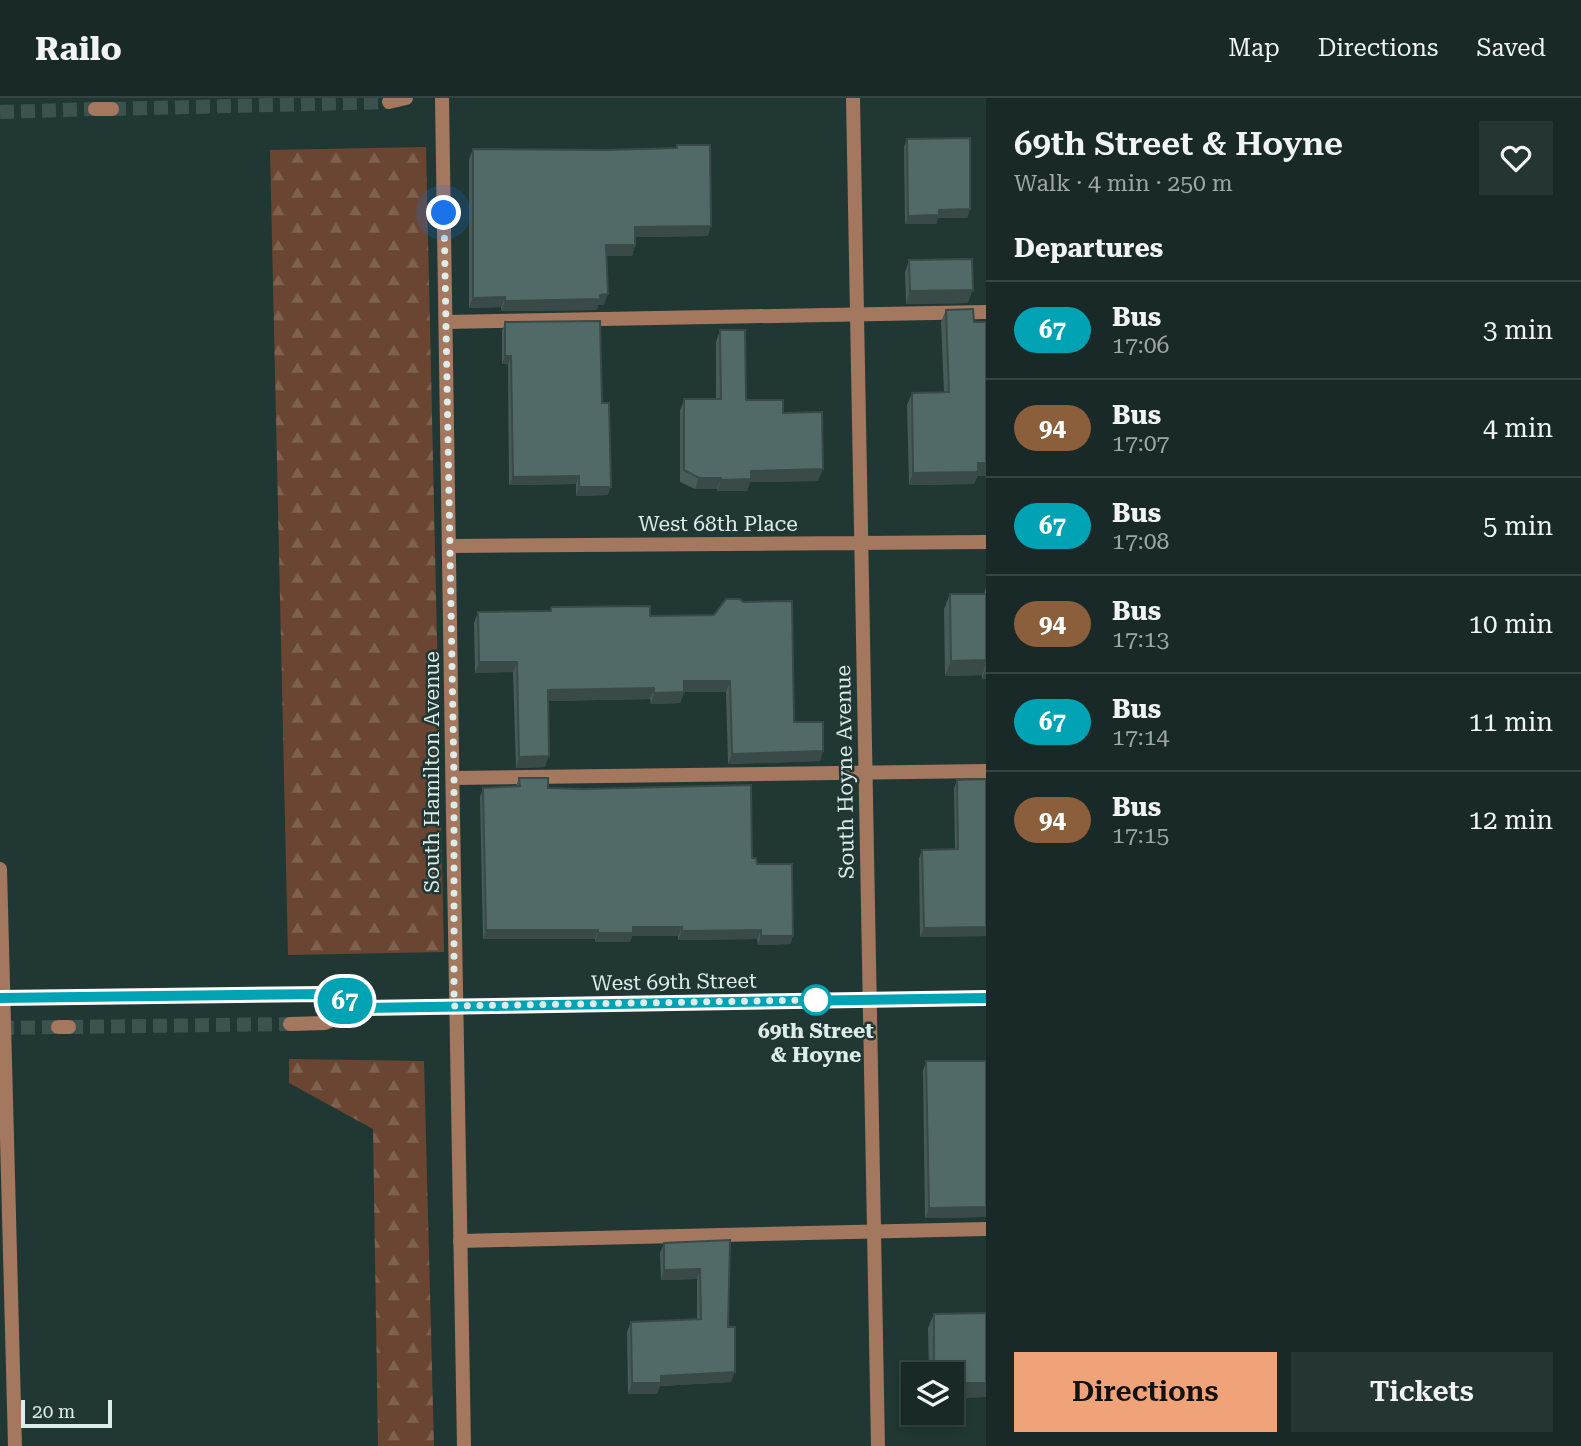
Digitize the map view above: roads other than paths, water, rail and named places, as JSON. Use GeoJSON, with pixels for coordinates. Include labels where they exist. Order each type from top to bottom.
{"type":"FeatureCollection","features":[{"type":"Feature","properties":{"kind":"street"},"geometry":{"type":"LineString","coordinates":[[389,102],[406,98]]}},
{"type":"Feature","properties":{"kind":"street","name":"South Hamilton Avenue"},"geometry":{"type":"LineString","coordinates":[[442,98],[454,778],[454,1006],[464,1446]]}},
{"type":"Feature","properties":{"kind":"street","name":"South Hoyne Avenue"},"geometry":{"type":"LineString","coordinates":[[853,98],[878,1446]]}},
{"type":"Feature","properties":{"kind":"street"},"geometry":{"type":"LineString","coordinates":[[95,109],[112,109]]}},
{"type":"Feature","properties":{"kind":"street"},"geometry":{"type":"LineString","coordinates":[[446,321],[986,312]]}},
{"type":"Feature","properties":{"kind":"street","name":"West 68th Place"},"geometry":{"type":"LineString","coordinates":[[450,546],[986,542]]}},
{"type":"Feature","properties":{"kind":"street"},"geometry":{"type":"LineString","coordinates":[[454,778],[986,771]]}},
{"type":"Feature","properties":{"kind":"street"},"geometry":{"type":"LineString","coordinates":[[0,869],[15,1446]]}},
{"type":"Feature","properties":{"kind":"street","name":"West 69th Street"},"geometry":{"type":"LineString","coordinates":[[289,994],[324,994],[363,1008]]}},
{"type":"Feature","properties":{"kind":"street","name":"West 69th Street"},"geometry":{"type":"LineString","coordinates":[[290,1024],[325,1023],[363,1008],[986,998]]}},
{"type":"Feature","properties":{"kind":"street"},"geometry":{"type":"LineString","coordinates":[[460,1241],[986,1229]]}},
{"type":"Feature","properties":{"kind":"tunnel"},"geometry":{"type":"LineString","coordinates":[[112,109],[389,102]]}},
{"type":"Feature","properties":{"kind":"tunnel"},"geometry":{"type":"LineString","coordinates":[[0,112],[95,109]]}},
{"type":"Feature","properties":{"kind":"tunnel"},"geometry":{"type":"LineString","coordinates":[[69,997],[289,994]]}},
{"type":"Feature","properties":{"kind":"tunnel"},"geometry":{"type":"LineString","coordinates":[[0,998],[57,997]]}},
{"type":"Feature","properties":{"kind":"tunnel"},"geometry":{"type":"LineString","coordinates":[[69,1027],[290,1024]]}},
{"type":"Feature","properties":{"kind":"tunnel"},"geometry":{"type":"LineString","coordinates":[[0,1028],[58,1027]]}},
{"type":"Feature","properties":{"kind":"place","name":"69th Street & Hoyne"},"geometry":{"type":"Point","coordinates":[816,1000]}}]}
